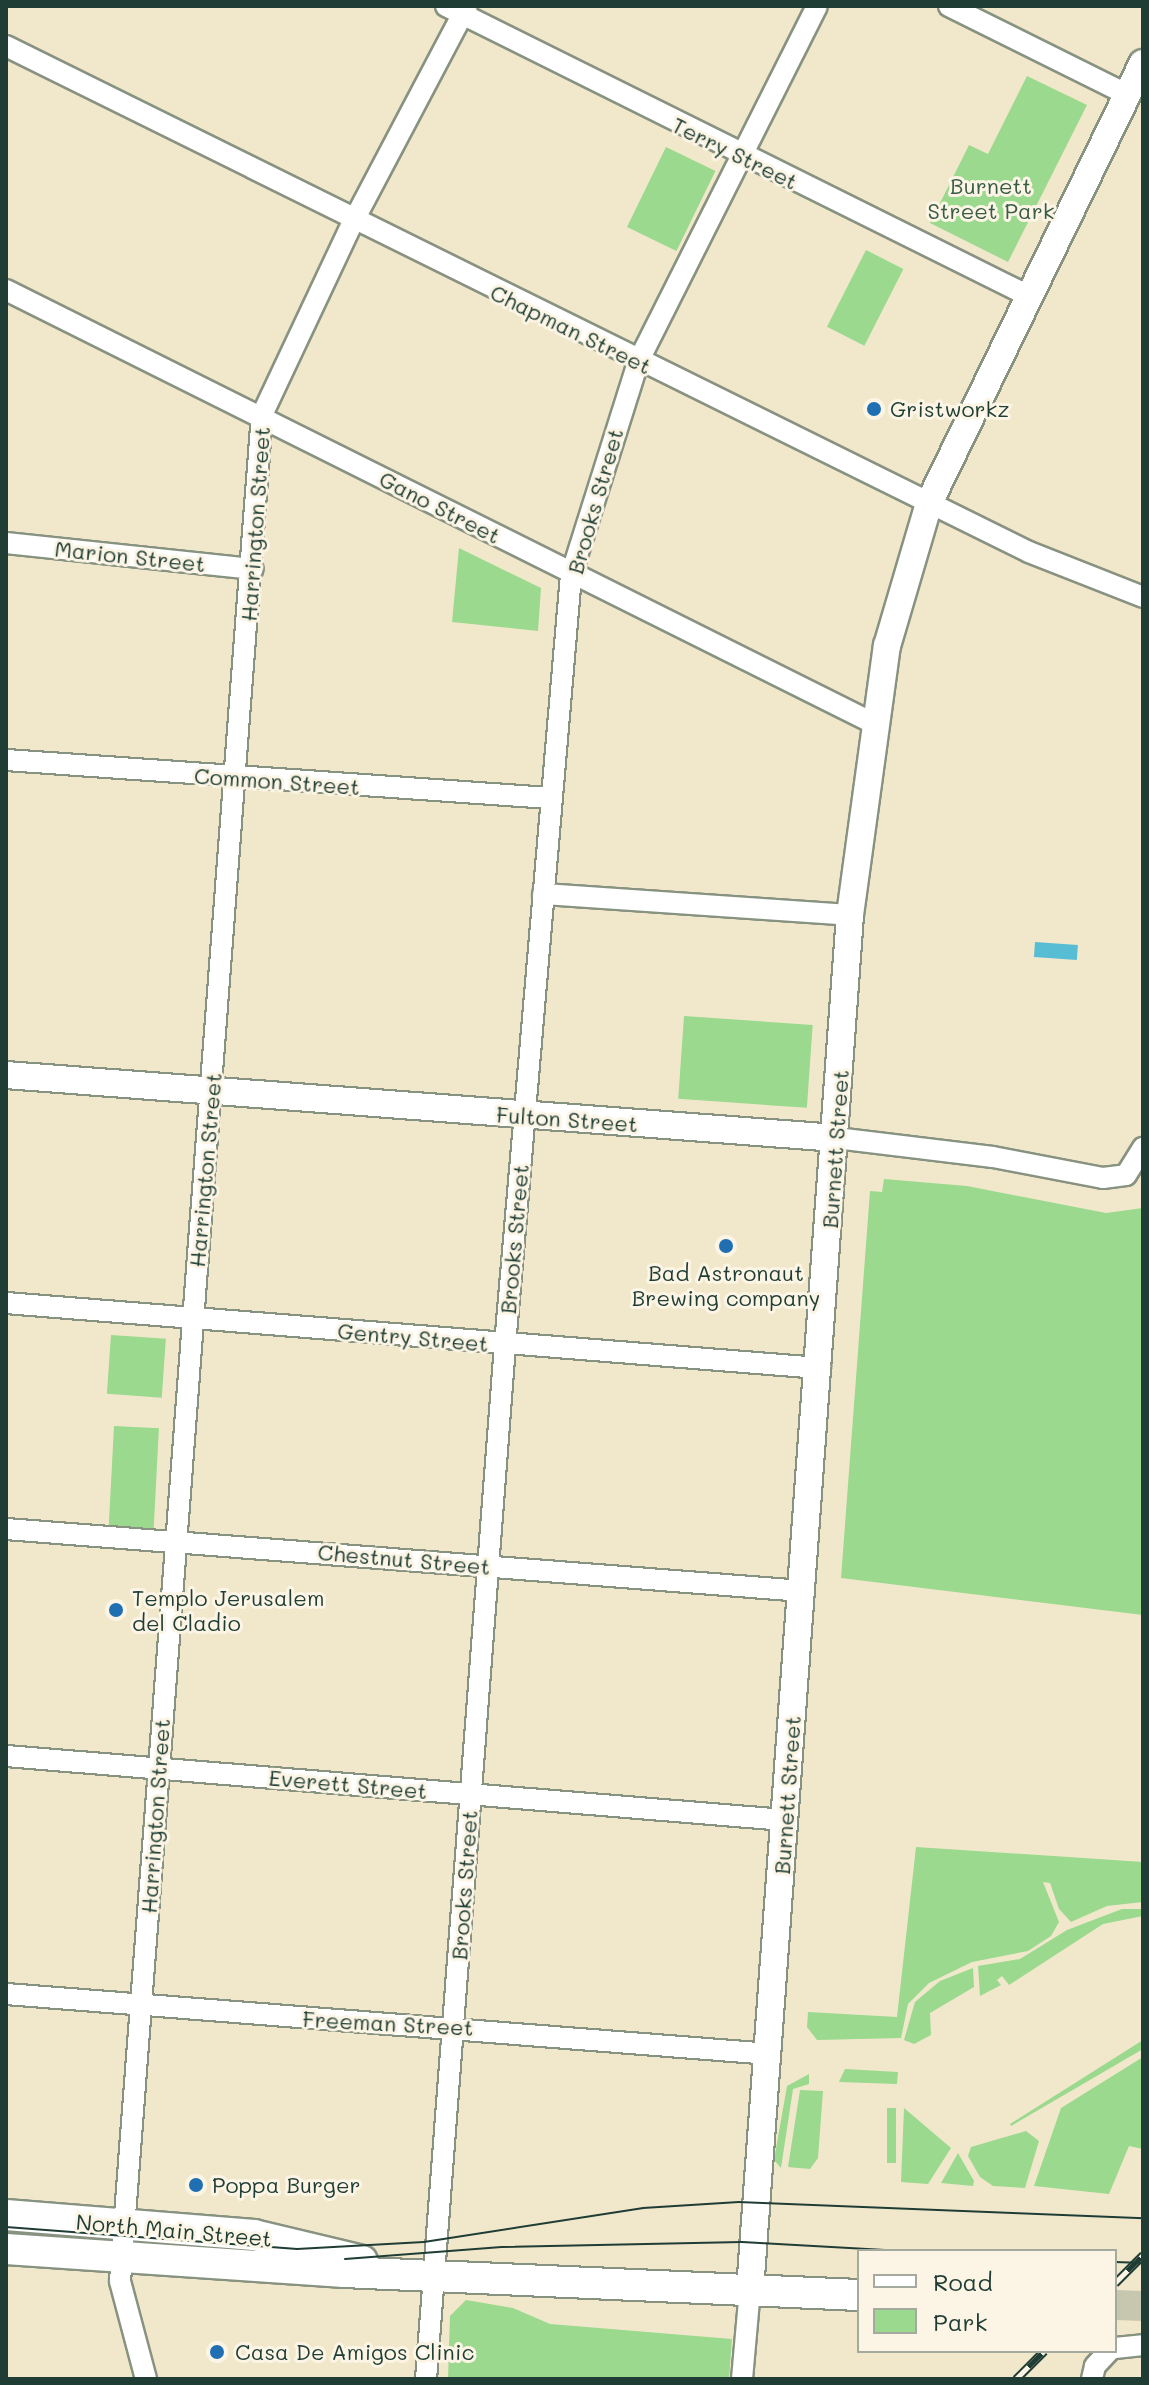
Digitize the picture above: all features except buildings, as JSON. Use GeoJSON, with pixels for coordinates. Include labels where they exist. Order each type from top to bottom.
{"type":"FeatureCollection","features":[{"type":"Feature","properties":{"kind":"main road","name":"North Main Street"},"geometry":{"type":"LineString","coordinates":[[6,2215],[254,2235],[435,2274]]}},
{"type":"Feature","properties":{"kind":"main road","name":"North Main Street"},"geometry":{"type":"LineString","coordinates":[[6,2249],[122,2258],[857,2295]]}},
{"type":"Feature","properties":{"kind":"street","name":"Brooks Street"},"geometry":{"type":"LineString","coordinates":[[426,2379],[505,1345],[549,798],[571,575],[638,362],[817,6]]}},
{"type":"Feature","properties":{"kind":"street"},"geometry":{"type":"LineString","coordinates":[[949,6],[1128,95]]}},
{"type":"Feature","properties":{"kind":"street","name":"Terry Street"},"geometry":{"type":"LineString","coordinates":[[459,9],[740,156],[1027,295]]}},
{"type":"Feature","properties":{"kind":"street","name":"Harrington Street"},"geometry":{"type":"LineString","coordinates":[[146,2379],[122,2303],[122,2258],[253,569],[262,415],[459,9]]}},
{"type":"Feature","properties":{"kind":"street","name":"Chapman Street"},"geometry":{"type":"LineString","coordinates":[[6,46],[353,222],[1029,552],[1143,597]]}},
{"type":"Feature","properties":{"kind":"street","name":"Burnett Street"},"geometry":{"type":"LineString","coordinates":[[750,2290],[820,1368],[850,915],[887,646],[929,503],[1027,295],[1143,63]]}},
{"type":"Feature","properties":{"kind":"street","name":"Gano Street"},"geometry":{"type":"LineString","coordinates":[[6,290],[262,415],[571,575],[875,724]]}},
{"type":"Feature","properties":{"kind":"street","name":"Marion Street"},"geometry":{"type":"LineString","coordinates":[[6,543],[253,569]]}},
{"type":"Feature","properties":{"kind":"street","name":"Common Street"},"geometry":{"type":"LineString","coordinates":[[6,760],[237,779],[549,798]]}},
{"type":"Feature","properties":{"kind":"street"},"geometry":{"type":"LineString","coordinates":[[543,894],[850,915]]}},
{"type":"Feature","properties":{"kind":"street","name":"Fulton Street"},"geometry":{"type":"LineString","coordinates":[[6,1075],[836,1138],[980,1155],[1103,1178],[1126,1175],[1143,1148]]}},
{"type":"Feature","properties":{"kind":"street","name":"Gentry Street"},"geometry":{"type":"LineString","coordinates":[[6,1303],[820,1368]]}},
{"type":"Feature","properties":{"kind":"street","name":"Chestnut Street"},"geometry":{"type":"LineString","coordinates":[[6,1529],[802,1591]]}},
{"type":"Feature","properties":{"kind":"street","name":"Everett Street"},"geometry":{"type":"LineString","coordinates":[[6,1756],[785,1820]]}},
{"type":"Feature","properties":{"kind":"street","name":"Freeman Street"},"geometry":{"type":"LineString","coordinates":[[6,1994],[770,2054]]}},
{"type":"Feature","properties":{"kind":"street"},"geometry":{"type":"LineString","coordinates":[[742,2379],[750,2290]]}},
{"type":"Feature","properties":{"kind":"street"},"geometry":{"type":"LineString","coordinates":[[1117,2348],[1143,2345]]}},
{"type":"Feature","properties":{"kind":"street"},"geometry":{"type":"LineString","coordinates":[[1092,2379],[1095,2366],[1107,2353]]}},
{"type":"Feature","properties":{"kind":"green space","name":"Burnett Street Park"},"geometry":{"type":"Polygon","coordinates":[[[1027,76],[1087,105],[1008,262],[930,223],[969,145],[988,154],[1027,76]]]}},
{"type":"Feature","properties":{"kind":"green space"},"geometry":{"type":"Polygon","coordinates":[[[666,147],[715,171],[676,251],[627,227],[666,147]]]}},
{"type":"Feature","properties":{"kind":"green space"},"geometry":{"type":"Polygon","coordinates":[[[866,250],[903,269],[864,346],[827,327],[866,250]]]}},
{"type":"Feature","properties":{"kind":"green space"},"geometry":{"type":"Polygon","coordinates":[[[459,548],[541,588],[538,631],[452,622],[459,548]]]}},
{"type":"Feature","properties":{"kind":"green space"},"geometry":{"type":"Polygon","coordinates":[[[684,1016],[813,1025],[807,1108],[678,1099],[684,1016]]]}},
{"type":"Feature","properties":{"kind":"green space"},"geometry":{"type":"Polygon","coordinates":[[[884,1179],[967,1186],[1106,1213],[1143,1208],[1143,1615],[841,1578],[870,1191],[882,1192],[884,1179]]]}},
{"type":"Feature","properties":{"kind":"green space"},"geometry":{"type":"Polygon","coordinates":[[[111,1335],[166,1339],[162,1398],[107,1394],[111,1335]]]}},
{"type":"Feature","properties":{"kind":"green space"},"geometry":{"type":"Polygon","coordinates":[[[114,1426],[159,1428],[154,1530],[109,1528],[114,1426]]]}},
{"type":"Feature","properties":{"kind":"green space"},"geometry":{"type":"Polygon","coordinates":[[[916,1847],[1143,1862],[1143,1902],[1107,1906],[1071,1922],[1059,1909],[1050,1883],[1043,1882],[1059,1922],[1051,1936],[1028,1951],[972,1962],[929,1983],[908,2004],[901,2038],[817,2040],[807,2027],[808,2012],[897,2017],[916,1847]]]}},
{"type":"Feature","properties":{"kind":"green space"},"geometry":{"type":"Polygon","coordinates":[[[1122,1909],[1143,1909],[1143,1916],[1103,1924],[1009,1985],[1002,1976],[997,1980],[1001,1985],[980,1996],[978,1966],[1020,1959],[1067,1930],[1122,1909]]]}},
{"type":"Feature","properties":{"kind":"green space"},"geometry":{"type":"Polygon","coordinates":[[[973,1968],[974,1987],[930,2013],[931,2035],[914,2044],[904,2040],[915,2002],[940,1981],[973,1968]]]}},
{"type":"Feature","properties":{"kind":"green space"},"geometry":{"type":"Polygon","coordinates":[[[1143,2040],[1143,2049],[1011,2126],[1010,2124],[1143,2040]]]}},
{"type":"Feature","properties":{"kind":"green space"},"geometry":{"type":"Polygon","coordinates":[[[1143,2057],[1143,2149],[1129,2146],[1109,2194],[1034,2186],[1061,2108],[1143,2057]]]}},
{"type":"Feature","properties":{"kind":"green space"},"geometry":{"type":"Polygon","coordinates":[[[845,2069],[898,2072],[897,2084],[839,2082],[845,2069]]]}},
{"type":"Feature","properties":{"kind":"green space"},"geometry":{"type":"Polygon","coordinates":[[[809,2074],[809,2084],[793,2089],[781,2168],[774,2160],[787,2086],[809,2074]]]}},
{"type":"Feature","properties":{"kind":"green space"},"geometry":{"type":"Polygon","coordinates":[[[800,2090],[823,2091],[818,2158],[810,2169],[788,2167],[800,2090]]]}},
{"type":"Feature","properties":{"kind":"green space"},"geometry":{"type":"Polygon","coordinates":[[[887,2108],[896,2108],[896,2163],[887,2163],[887,2108]]]}},
{"type":"Feature","properties":{"kind":"green space"},"geometry":{"type":"Polygon","coordinates":[[[904,2108],[951,2148],[928,2184],[901,2182],[904,2108]]]}},
{"type":"Feature","properties":{"kind":"green space"},"geometry":{"type":"Polygon","coordinates":[[[1026,2131],[1039,2141],[1025,2188],[993,2186],[980,2177],[968,2156],[971,2147],[1026,2131]]]}},
{"type":"Feature","properties":{"kind":"green space"},"geometry":{"type":"Polygon","coordinates":[[[958,2153],[974,2181],[973,2186],[941,2183],[958,2153]]]}},
{"type":"Feature","properties":{"kind":"green space"},"geometry":{"type":"Polygon","coordinates":[[[466,2300],[513,2308],[550,2324],[732,2339],[729,2379],[448,2379],[450,2316],[466,2300]]]}},
{"type":"Feature","properties":{"kind":"water"},"geometry":{"type":"Polygon","coordinates":[[[1035,942],[1078,945],[1077,960],[1034,957],[1035,942]]]}},
{"type":"Feature","properties":{"kind":"tunnel"},"geometry":{"type":"LineString","coordinates":[[1117,2305],[1143,2306]]}},
{"type":"Feature","properties":{"kind":"tram line"},"geometry":{"type":"LineString","coordinates":[[6,2227],[297,2249],[424,2242],[643,2208],[739,2202],[1143,2218]]}},
{"type":"Feature","properties":{"kind":"tram line"},"geometry":{"type":"LineString","coordinates":[[345,2259],[502,2247],[742,2242],[867,2249]]}},
{"type":"Feature","properties":{"kind":"tram line"},"geometry":{"type":"LineString","coordinates":[[1117,2262],[1143,2263]]}},
{"type":"Feature","properties":{"kind":"railway"},"geometry":{"type":"LineString","coordinates":[[1117,2281],[1143,2255]]}},
{"type":"Feature","properties":{"kind":"railway"},"geometry":{"type":"LineString","coordinates":[[1016,2379],[1042,2353]]}},
{"type":"Feature","properties":{"kind":"place","name":"Gristworkz"},"geometry":{"type":"Point","coordinates":[874,409]}},
{"type":"Feature","properties":{"kind":"place","name":"Bad Astronaut Brewing company"},"geometry":{"type":"Point","coordinates":[726,1246]}},
{"type":"Feature","properties":{"kind":"place","name":"Templo Jerusalem del Cladio"},"geometry":{"type":"Point","coordinates":[116,1610]}},
{"type":"Feature","properties":{"kind":"place","name":"Poppa Burger"},"geometry":{"type":"Point","coordinates":[196,2185]}},
{"type":"Feature","properties":{"kind":"place","name":"Casa De Amigos Clinic"},"geometry":{"type":"Point","coordinates":[217,2352]}}]}
